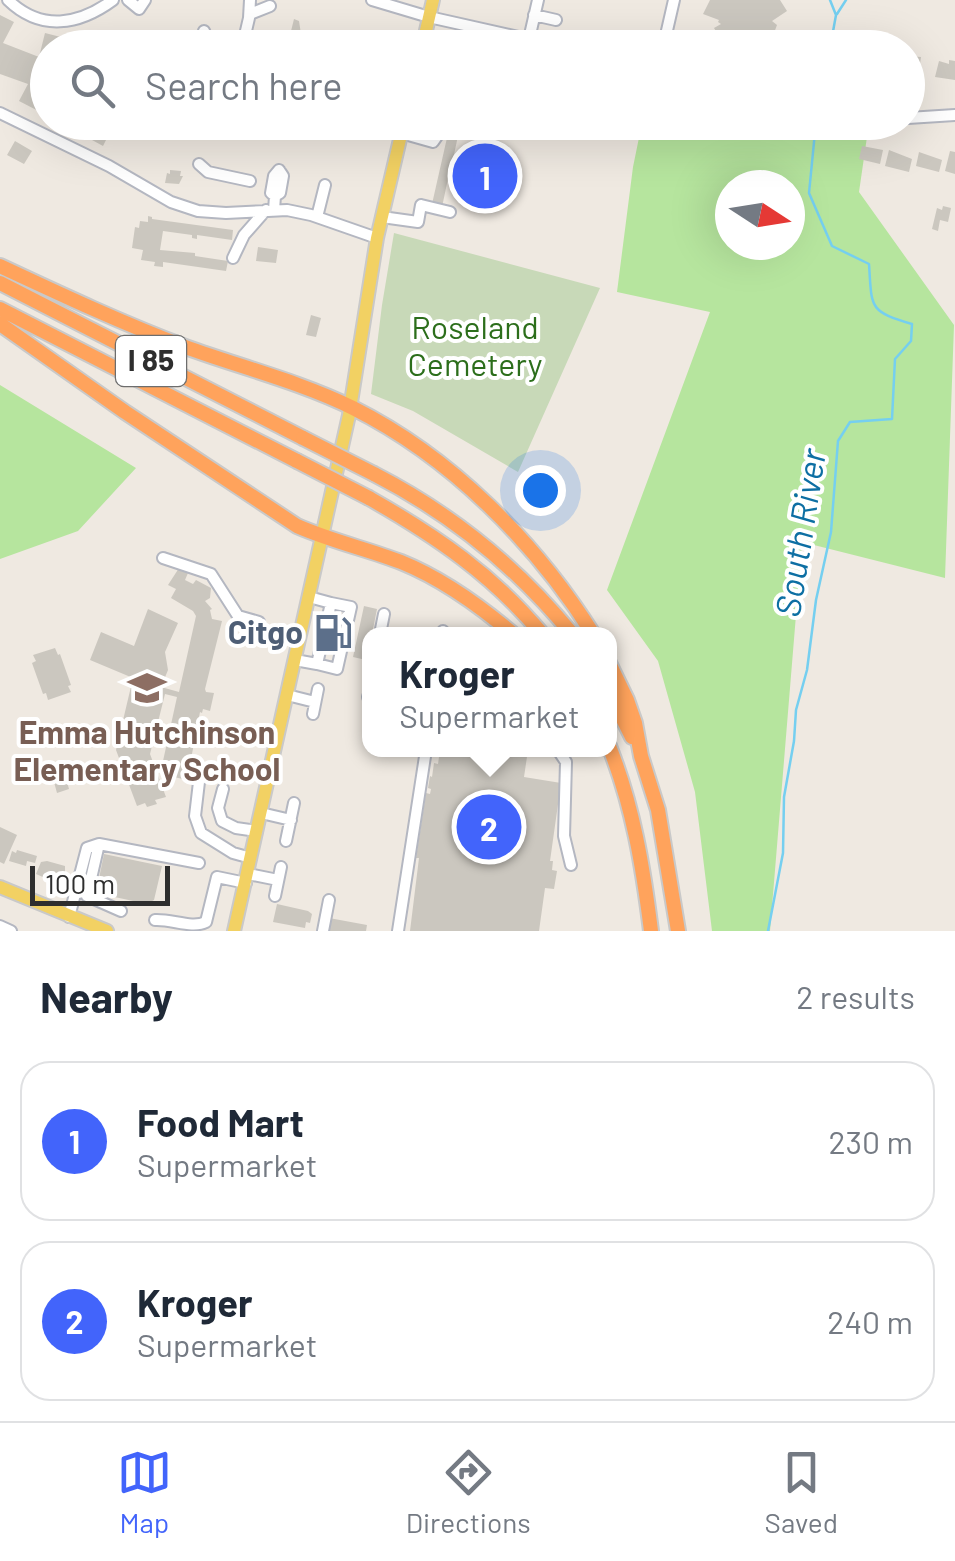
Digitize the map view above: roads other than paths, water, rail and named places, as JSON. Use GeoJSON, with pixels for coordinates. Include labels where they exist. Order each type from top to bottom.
{"type":"FeatureCollection","features":[{"type":"Feature","properties":{"kind":"highway"},"geometry":{"type":"LineString","coordinates":[[0,266],[141,330],[350,406],[395,432],[452,473],[499,516],[546,568],[589,627]]}},
{"type":"Feature","properties":{"kind":"highway","name":"I 85"},"geometry":{"type":"LineString","coordinates":[[0,284],[408,491],[492,551],[566,627]]}},
{"type":"Feature","properties":{"kind":"highway","name":"I 85"},"geometry":{"type":"LineString","coordinates":[[0,309],[370,498],[449,546],[512,600],[536,627]]}},
{"type":"Feature","properties":{"kind":"highway"},"geometry":{"type":"LineString","coordinates":[[0,324],[297,526],[423,572],[504,627]]}},
{"type":"Feature","properties":{"kind":"highway"},"geometry":{"type":"LineString","coordinates":[[617,679],[635,723],[658,810],[678,931]]}},
{"type":"Feature","properties":{"kind":"highway"},"geometry":{"type":"LineString","coordinates":[[617,707],[641,756]]}},
{"type":"Feature","properties":{"kind":"highway"},"geometry":{"type":"LineString","coordinates":[[613,757],[635,825],[651,931]]}},
{"type":"Feature","properties":{"kind":"main road"},"geometry":{"type":"LineString","coordinates":[[426,30],[433,0]]}},
{"type":"Feature","properties":{"kind":"main road"},"geometry":{"type":"LineString","coordinates":[[234,931],[350,406],[376,238],[400,140]]}},
{"type":"Feature","properties":{"kind":"main road"},"geometry":{"type":"LineString","coordinates":[[0,887],[69,917],[82,927],[107,931]]}},
{"type":"Feature","properties":{"kind":"street"},"geometry":{"type":"LineString","coordinates":[[8,0],[34,18],[54,22],[74,21],[112,0]]}},
{"type":"Feature","properties":{"kind":"street"},"geometry":{"type":"LineString","coordinates":[[128,0],[139,9],[145,0]]}},
{"type":"Feature","properties":{"kind":"street"},"geometry":{"type":"LineString","coordinates":[[246,30],[250,0]]}},
{"type":"Feature","properties":{"kind":"street"},"geometry":{"type":"LineString","coordinates":[[372,0],[488,30]]}},
{"type":"Feature","properties":{"kind":"street"},"geometry":{"type":"LineString","coordinates":[[531,30],[538,0]]}},
{"type":"Feature","properties":{"kind":"street"},"geometry":{"type":"LineString","coordinates":[[667,30],[674,0]]}},
{"type":"Feature","properties":{"kind":"street"},"geometry":{"type":"LineString","coordinates":[[250,14],[270,6]]}},
{"type":"Feature","properties":{"kind":"street"},"geometry":{"type":"LineString","coordinates":[[534,16],[556,20]]}},
{"type":"Feature","properties":{"kind":"street"},"geometry":{"type":"LineString","coordinates":[[0,113],[30,128]]}},
{"type":"Feature","properties":{"kind":"street"},"geometry":{"type":"LineString","coordinates":[[925,117],[955,115]]}},
{"type":"Feature","properties":{"kind":"street"},"geometry":{"type":"LineString","coordinates":[[56,140],[172,202],[198,211],[226,214],[287,210],[376,238]]}},
{"type":"Feature","properties":{"kind":"street"},"geometry":{"type":"LineString","coordinates":[[199,164],[208,172],[250,181]]}},
{"type":"Feature","properties":{"kind":"street"},"geometry":{"type":"LineString","coordinates":[[317,217],[325,185]]}},
{"type":"Feature","properties":{"kind":"street"},"geometry":{"type":"LineString","coordinates":[[232,258],[244,235],[270,210],[275,196]]}},
{"type":"Feature","properties":{"kind":"street"},"geometry":{"type":"LineString","coordinates":[[382,217],[418,222],[421,205],[450,212]]}},
{"type":"Feature","properties":{"kind":"street"},"geometry":{"type":"LineString","coordinates":[[162,558],[211,574],[238,616],[259,622]]}},
{"type":"Feature","properties":{"kind":"street"},"geometry":{"type":"LineString","coordinates":[[295,660],[337,669],[333,632],[309,598]]}},
{"type":"Feature","properties":{"kind":"street"},"geometry":{"type":"LineString","coordinates":[[381,627],[384,614]]}},
{"type":"Feature","properties":{"kind":"street"},"geometry":{"type":"LineString","coordinates":[[317,664],[333,632]]}},
{"type":"Feature","properties":{"kind":"street"},"geometry":{"type":"LineString","coordinates":[[287,695],[317,695],[313,714]]}},
{"type":"Feature","properties":{"kind":"street"},"geometry":{"type":"LineString","coordinates":[[398,931],[425,757]]}},
{"type":"Feature","properties":{"kind":"street"},"geometry":{"type":"LineString","coordinates":[[563,757],[566,762],[564,836],[571,864]]}},
{"type":"Feature","properties":{"kind":"street"},"geometry":{"type":"LineString","coordinates":[[200,782],[196,816],[201,833],[251,858]]}},
{"type":"Feature","properties":{"kind":"street"},"geometry":{"type":"LineString","coordinates":[[223,789],[219,804],[222,822],[257,831]]}},
{"type":"Feature","properties":{"kind":"street"},"geometry":{"type":"LineString","coordinates":[[196,802],[219,804]]}},
{"type":"Feature","properties":{"kind":"street"},"geometry":{"type":"LineString","coordinates":[[286,841],[294,803]]}},
{"type":"Feature","properties":{"kind":"street"},"geometry":{"type":"LineString","coordinates":[[261,813],[291,820]]}},
{"type":"Feature","properties":{"kind":"street"},"geometry":{"type":"LineString","coordinates":[[99,844],[88,896],[122,911]]}},
{"type":"Feature","properties":{"kind":"street"},"geometry":{"type":"LineString","coordinates":[[69,917],[86,848],[99,844],[199,864]]}},
{"type":"Feature","properties":{"kind":"street"},"geometry":{"type":"LineString","coordinates":[[155,920],[167,925],[198,926],[206,922],[216,878],[247,878],[276,889],[281,867]]}},
{"type":"Feature","properties":{"kind":"street"},"geometry":{"type":"LineString","coordinates":[[323,931],[330,900]]}},
{"type":"Feature","properties":{"kind":"street"},"geometry":{"type":"LineString","coordinates":[[0,926],[11,931]]}},
{"type":"Feature","properties":{"kind":"waterway","name":"South River"},"geometry":{"type":"LineString","coordinates":[[830,0],[836,15],[833,30]]}},
{"type":"Feature","properties":{"kind":"waterway"},"geometry":{"type":"LineString","coordinates":[[837,14],[846,0]]}},
{"type":"Feature","properties":{"kind":"waterway","name":"South River"},"geometry":{"type":"LineString","coordinates":[[768,931],[783,853],[784,797],[796,710],[807,670],[816,600],[831,532],[838,441],[850,422],[892,419],[895,359],[911,341],[912,324],[880,311],[872,299],[869,264],[832,246],[809,193],[814,140]]}},
{"type":"Feature","properties":{"kind":"place","name":"Food Mart"},"geometry":{"type":"Point","coordinates":[485,176]}},
{"type":"Feature","properties":{"kind":"place","name":"Citgo"},"geometry":{"type":"Point","coordinates":[333,633]}},
{"type":"Feature","properties":{"kind":"place","name":"Emma Hutchinson Elementary School"},"geometry":{"type":"Point","coordinates":[147,688]}},
{"type":"Feature","properties":{"kind":"place","name":"Kroger"},"geometry":{"type":"Point","coordinates":[489,827]}},
{"type":"Feature","properties":{"kind":"park label","name":"Roseland Cemetery"},"geometry":{"type":"Point","coordinates":[475,346]}}]}
